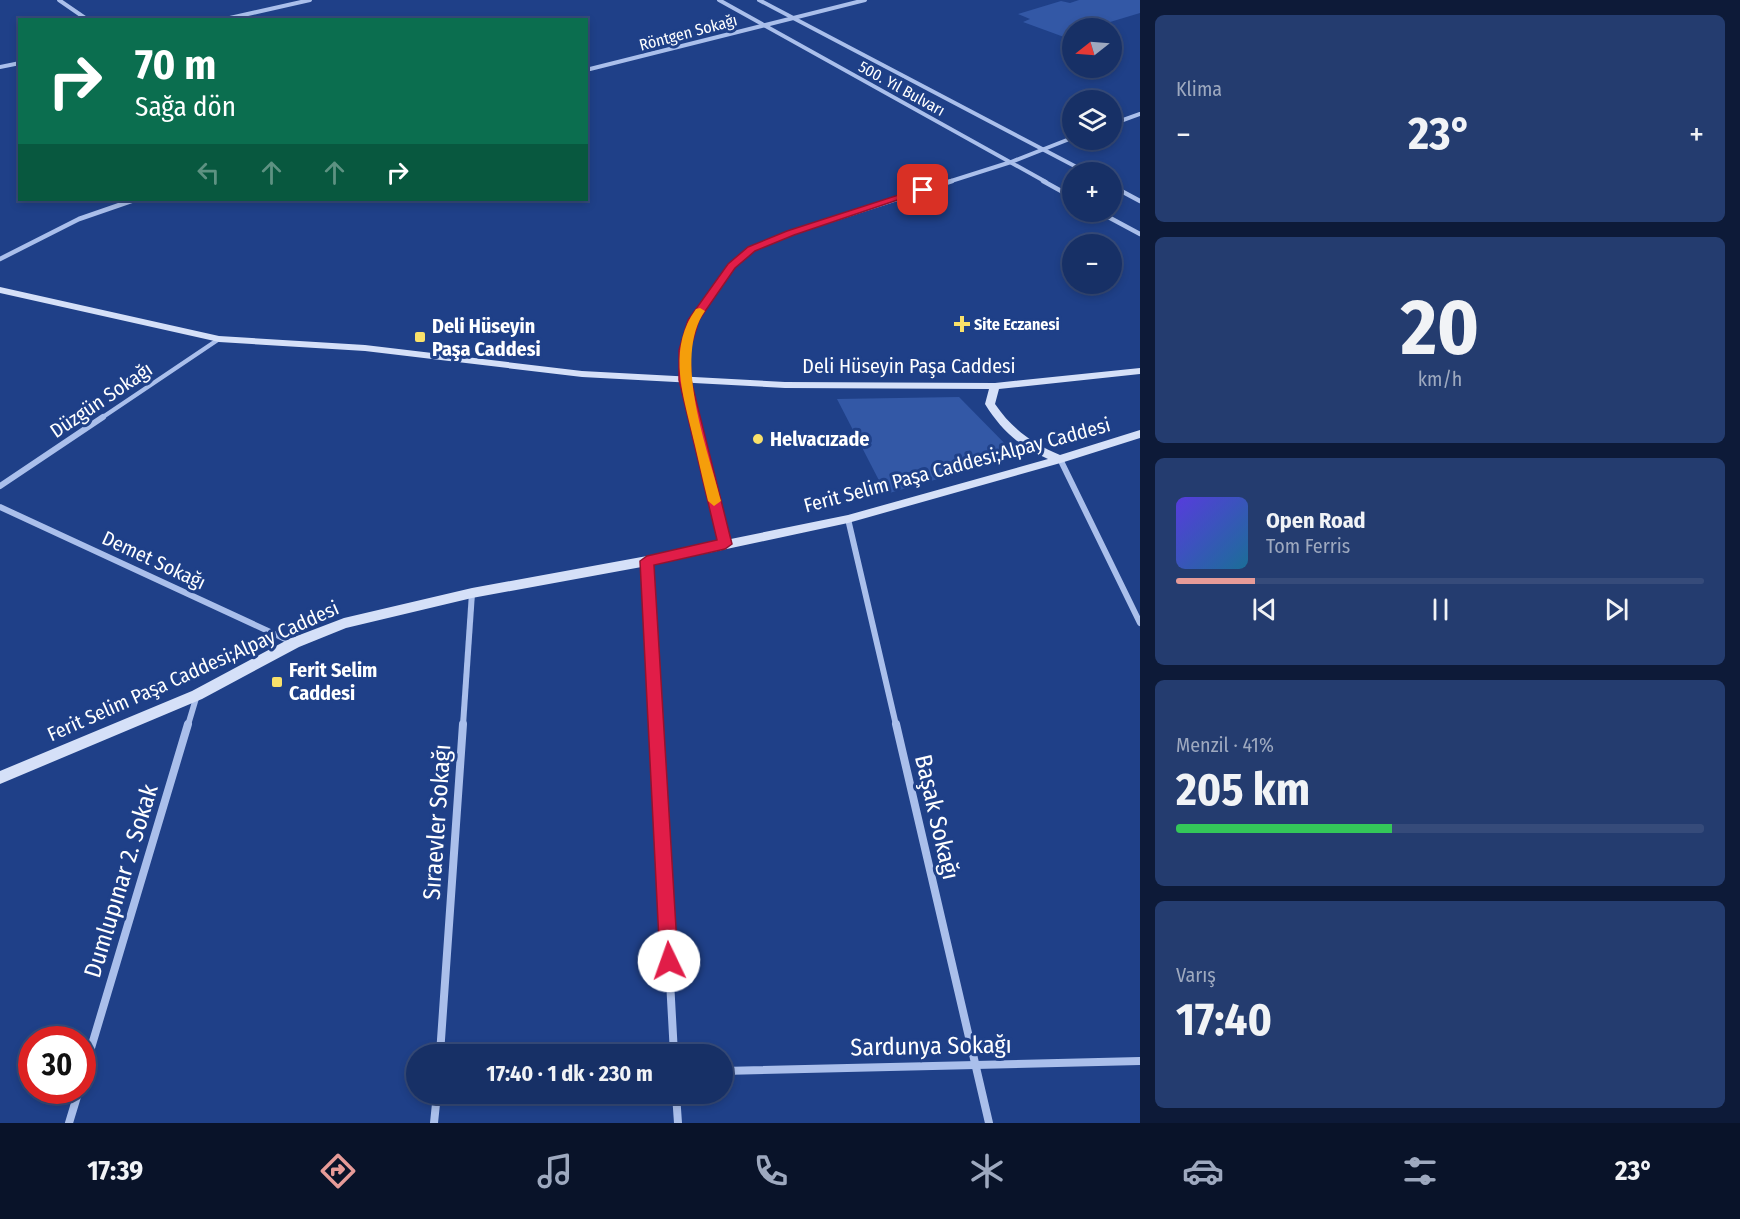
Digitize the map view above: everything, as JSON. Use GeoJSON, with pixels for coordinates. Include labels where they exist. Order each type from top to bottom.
{"type":"FeatureCollection","features":[{"type":"Feature","properties":{"kind":"main road","name":"Deli Hüseyin Paşa Caddesi"},"geometry":{"type":"LineString","coordinates":[[0,290],[219,339],[365,348],[582,374],[784,385],[995,386],[1140,371]]}},
{"type":"Feature","properties":{"kind":"main road"},"geometry":{"type":"LineString","coordinates":[[995,386],[990,404],[997,417],[1033,449],[1060,459]]}},
{"type":"Feature","properties":{"kind":"main road","name":"Ferit Selim Paşa Caddesi;Alpay Caddesi"},"geometry":{"type":"LineString","coordinates":[[0,778],[197,695],[294,643],[344,623],[472,593],[647,561],[848,519],[1140,434]]}},
{"type":"Feature","properties":{"kind":"street"},"geometry":{"type":"LineString","coordinates":[[59,0],[85,18]]}},
{"type":"Feature","properties":{"kind":"street"},"geometry":{"type":"LineString","coordinates":[[230,18],[310,0]]}},
{"type":"Feature","properties":{"kind":"street","name":"500. Yıl Bulvarı"},"geometry":{"type":"LineString","coordinates":[[719,0],[1062,190]]}},
{"type":"Feature","properties":{"kind":"street","name":"500. Yıl Bulvarı"},"geometry":{"type":"LineString","coordinates":[[759,0],[1066,162]]}},
{"type":"Feature","properties":{"kind":"street","name":"Röntgen Sokağı"},"geometry":{"type":"LineString","coordinates":[[588,69],[865,0]]}},
{"type":"Feature","properties":{"kind":"street"},"geometry":{"type":"LineString","coordinates":[[0,67],[18,63]]}},
{"type":"Feature","properties":{"kind":"street"},"geometry":{"type":"LineString","coordinates":[[1122,120],[1140,114]]}},
{"type":"Feature","properties":{"kind":"street"},"geometry":{"type":"LineString","coordinates":[[725,544],[685,380],[685,350],[694,320],[732,266],[752,249],[791,233],[1011,162],[1062,142]]}},
{"type":"Feature","properties":{"kind":"street"},"geometry":{"type":"LineString","coordinates":[[1122,191],[1140,201]]}},
{"type":"Feature","properties":{"kind":"street"},"geometry":{"type":"LineString","coordinates":[[0,259],[79,219],[131,201]]}},
{"type":"Feature","properties":{"kind":"street"},"geometry":{"type":"LineString","coordinates":[[1118,222],[1140,234]]}},
{"type":"Feature","properties":{"kind":"street","name":"Düzgün Sokağı"},"geometry":{"type":"LineString","coordinates":[[0,486],[219,339]]}},
{"type":"Feature","properties":{"kind":"street"},"geometry":{"type":"LineString","coordinates":[[1060,459],[1140,623]]}},
{"type":"Feature","properties":{"kind":"street","name":"Demet Sokağı"},"geometry":{"type":"LineString","coordinates":[[0,507],[294,643]]}},
{"type":"Feature","properties":{"kind":"street","name":"Başak Sokağı"},"geometry":{"type":"LineString","coordinates":[[848,519],[989,1123]]}},
{"type":"Feature","properties":{"kind":"street"},"geometry":{"type":"LineString","coordinates":[[647,561],[673,1044]]}},
{"type":"Feature","properties":{"kind":"street","name":"Sıraevler Sokağı"},"geometry":{"type":"LineString","coordinates":[[441,1044],[472,593]]}},
{"type":"Feature","properties":{"kind":"street","name":"Dumlupınar 2. Sokak"},"geometry":{"type":"LineString","coordinates":[[96,1031],[197,695]]}},
{"type":"Feature","properties":{"kind":"street","name":"Sardunya Sokağı"},"geometry":{"type":"LineString","coordinates":[[733,1071],[1140,1061]]}},
{"type":"Feature","properties":{"kind":"street"},"geometry":{"type":"LineString","coordinates":[[69,1123],[75,1104]]}},
{"type":"Feature","properties":{"kind":"street"},"geometry":{"type":"LineString","coordinates":[[434,1123],[436,1104]]}},
{"type":"Feature","properties":{"kind":"street"},"geometry":{"type":"LineString","coordinates":[[677,1104],[678,1123]]}},
{"type":"Feature","properties":{"kind":"shaded area"},"geometry":{"type":"Polygon","coordinates":[[[1079,0],[1140,0],[1140,13],[1122,18],[1062,18],[1062,36],[1023,22],[1030,19],[1018,14],[1061,1],[1070,3],[1079,0]]]}},
{"type":"Feature","properties":{"kind":"shaded area"},"geometry":{"type":"Polygon","coordinates":[[[959,397],[1017,456],[886,494],[837,399],[959,397]]]}},
{"type":"Feature","properties":{"kind":"slow traffic"},"geometry":{"type":"LineString","coordinates":[[700,311],[694,320],[685,350],[685,380],[714,501]]}},
{"type":"Feature","properties":{"kind":"place","name":"Site Eczanesi"},"geometry":{"type":"Point","coordinates":[962,324]}},
{"type":"Feature","properties":{"kind":"place","name":"Deli Hüseyin Paşa Caddesi"},"geometry":{"type":"Point","coordinates":[420,337]}},
{"type":"Feature","properties":{"kind":"place","name":"Helvacızade"},"geometry":{"type":"Point","coordinates":[758,439]}},
{"type":"Feature","properties":{"kind":"place","name":"Ferit Selim Caddesi"},"geometry":{"type":"Point","coordinates":[277,682]}},
{"type":"Feature","properties":{"kind":"route"},"geometry":{"type":"LineString","coordinates":[[669,961],[647,561],[725,544],[685,380],[685,350],[694,320],[732,266],[752,249],[791,233],[923,190]]}}]}
